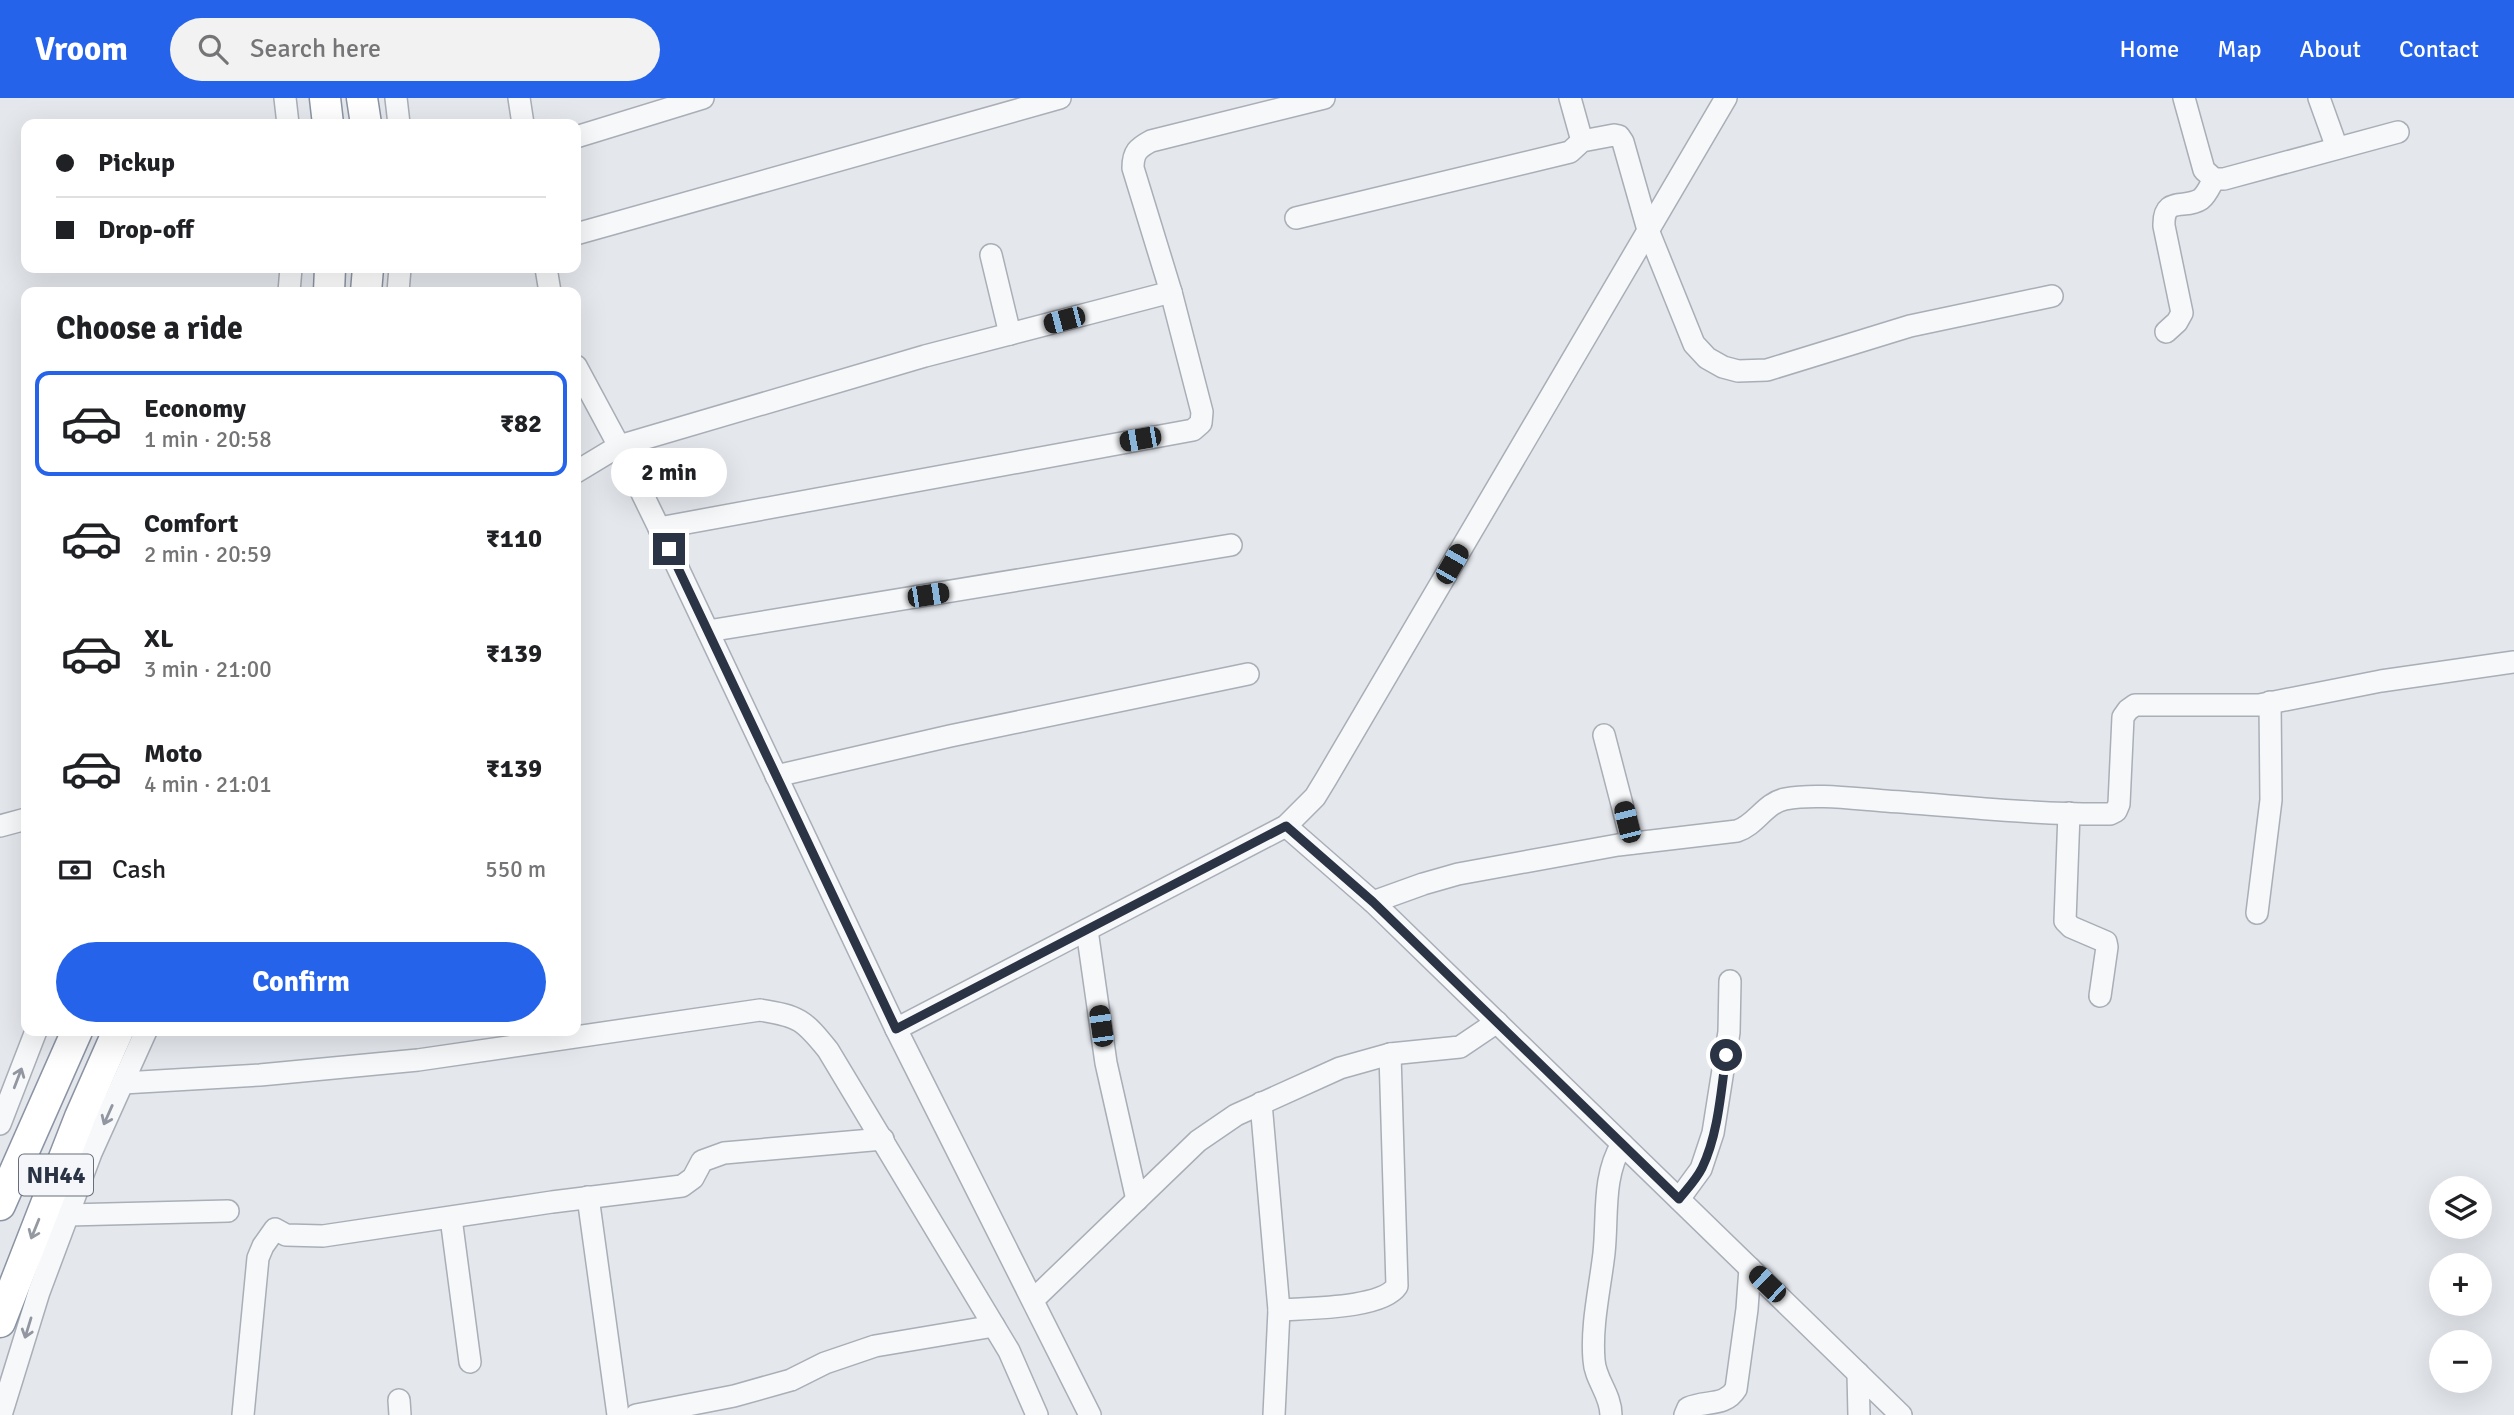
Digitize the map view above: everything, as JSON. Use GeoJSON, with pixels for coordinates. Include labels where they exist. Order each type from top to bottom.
{"type":"FeatureCollection","features":[{"type":"Feature","properties":{"kind":"highway"},"geometry":{"type":"LineString","coordinates":[[325,98],[327,119]]}},
{"type":"Feature","properties":{"kind":"highway"},"geometry":{"type":"LineString","coordinates":[[362,98],[365,119]]}},
{"type":"Feature","properties":{"kind":"highway","name":"NH44"},"geometry":{"type":"LineString","coordinates":[[0,1205],[75,1036]]}},
{"type":"Feature","properties":{"kind":"highway","name":"NH44"},"geometry":{"type":"LineString","coordinates":[[0,1322],[80,1116],[116,1036]]}},
{"type":"Feature","properties":{"kind":"street"},"geometry":{"type":"LineString","coordinates":[[285,98],[287,119]]}},
{"type":"Feature","properties":{"kind":"street"},"geometry":{"type":"LineString","coordinates":[[396,98],[398,119]]}},
{"type":"Feature","properties":{"kind":"street"},"geometry":{"type":"LineString","coordinates":[[519,98],[522,119]]}},
{"type":"Feature","properties":{"kind":"street"},"geometry":{"type":"LineString","coordinates":[[581,135],[703,98]]}},
{"type":"Feature","properties":{"kind":"street"},"geometry":{"type":"LineString","coordinates":[[581,233],[1060,98]]}},
{"type":"Feature","properties":{"kind":"street"},"geometry":{"type":"LineString","coordinates":[[659,528],[1193,429],[1201,424],[1202,412],[1171,292],[1133,168],[1133,156],[1140,147],[1151,141],[1260,105],[1324,98]]}},
{"type":"Feature","properties":{"kind":"street"},"geometry":{"type":"LineString","coordinates":[[1570,98],[1582,141]]}},
{"type":"Feature","properties":{"kind":"street"},"geometry":{"type":"LineString","coordinates":[[896,1029],[1286,826],[1315,797],[1726,98]]}},
{"type":"Feature","properties":{"kind":"street"},"geometry":{"type":"LineString","coordinates":[[2184,98],[2204,170],[2214,179],[2224,179],[2398,132]]}},
{"type":"Feature","properties":{"kind":"street"},"geometry":{"type":"LineString","coordinates":[[2319,98],[2337,149]]}},
{"type":"Feature","properties":{"kind":"street"},"geometry":{"type":"LineString","coordinates":[[1296,218],[1570,152],[1582,141],[1614,135],[1619,136],[1623,142],[1648,230],[1693,344],[1707,358],[1723,367],[1738,371],[1767,370],[1910,326],[2052,296]]}},
{"type":"Feature","properties":{"kind":"street"},"geometry":{"type":"LineString","coordinates":[[2166,332],[2182,313],[2164,226],[2165,214],[2174,205],[2201,199],[2214,179]]}},
{"type":"Feature","properties":{"kind":"street"},"geometry":{"type":"LineString","coordinates":[[991,255],[1010,334]]}},
{"type":"Feature","properties":{"kind":"street"},"geometry":{"type":"LineString","coordinates":[[581,469],[613,450],[925,356],[1171,292]]}},
{"type":"Feature","properties":{"kind":"street"},"geometry":{"type":"LineString","coordinates":[[581,377],[613,450],[659,528],[896,1029],[1090,1415]]}},
{"type":"Feature","properties":{"kind":"street"},"geometry":{"type":"LineString","coordinates":[[708,631],[1231,545]]}},
{"type":"Feature","properties":{"kind":"street"},"geometry":{"type":"LineString","coordinates":[[1373,902],[1458,874],[1632,843],[1737,831],[1752,823],[1782,799],[1852,799],[2110,814],[2116,811],[2119,804],[2123,716],[2127,709],[2135,705],[2241,706],[2381,681],[2514,662]]}},
{"type":"Feature","properties":{"kind":"street"},"geometry":{"type":"LineString","coordinates":[[776,776],[963,733],[1248,674]]}},
{"type":"Feature","properties":{"kind":"street"},"geometry":{"type":"LineString","coordinates":[[2257,913],[2272,800],[2270,702]]}},
{"type":"Feature","properties":{"kind":"street"},"geometry":{"type":"LineString","coordinates":[[1604,735],[1632,843]]}},
{"type":"Feature","properties":{"kind":"street"},"geometry":{"type":"LineString","coordinates":[[2069,813],[2065,921],[2071,927],[2106,942],[2108,947],[2100,996]]}},
{"type":"Feature","properties":{"kind":"street"},"geometry":{"type":"LineString","coordinates":[[0,826],[21,820]]}},
{"type":"Feature","properties":{"kind":"street"},"geometry":{"type":"LineString","coordinates":[[1286,826],[1373,902],[1901,1415]]}},
{"type":"Feature","properties":{"kind":"street"},"geometry":{"type":"LineString","coordinates":[[1087,930],[1106,1063],[1137,1200]]}},
{"type":"Feature","properties":{"kind":"street"},"geometry":{"type":"LineString","coordinates":[[1679,1199],[1701,1169],[1713,1133],[1729,1032],[1730,981]]}},
{"type":"Feature","properties":{"kind":"street"},"geometry":{"type":"LineString","coordinates":[[123,1083],[260,1075],[418,1060],[760,1010],[792,1015],[810,1027],[828,1050],[883,1139],[1009,1351],[1037,1415]]}},
{"type":"Feature","properties":{"kind":"street"},"geometry":{"type":"LineString","coordinates":[[1033,1300],[1198,1141],[1236,1115],[1340,1069],[1390,1054],[1460,1046],[1474,1040],[1497,1022]]}},
{"type":"Feature","properties":{"kind":"street"},"geometry":{"type":"LineString","coordinates":[[0,1125],[34,1036]]}},
{"type":"Feature","properties":{"kind":"street"},"geometry":{"type":"LineString","coordinates":[[1,1415],[39,1292],[91,1153],[144,1036]]}},
{"type":"Feature","properties":{"kind":"street"},"geometry":{"type":"LineString","coordinates":[[1279,1310],[1378,1300],[1393,1292],[1397,1286],[1390,1054]]}},
{"type":"Feature","properties":{"kind":"street"},"geometry":{"type":"LineString","coordinates":[[1261,1103],[1279,1310],[1274,1415]]}},
{"type":"Feature","properties":{"kind":"street"},"geometry":{"type":"LineString","coordinates":[[243,1415],[258,1258],[275,1229],[286,1234],[323,1236],[682,1186],[693,1178],[702,1161],[724,1153],[883,1139]]}},
{"type":"Feature","properties":{"kind":"street"},"geometry":{"type":"LineString","coordinates":[[1611,1415],[1611,1403],[1597,1376],[1593,1336],[1604,1252],[1608,1186],[1622,1144]]}},
{"type":"Feature","properties":{"kind":"street"},"geometry":{"type":"LineString","coordinates":[[588,1197],[618,1415]]}},
{"type":"Feature","properties":{"kind":"street"},"geometry":{"type":"LineString","coordinates":[[68,1215],[228,1211]]}},
{"type":"Feature","properties":{"kind":"street"},"geometry":{"type":"LineString","coordinates":[[451,1218],[470,1362]]}},
{"type":"Feature","properties":{"kind":"street"},"geometry":{"type":"LineString","coordinates":[[1685,1415],[1688,1408],[1694,1405],[1724,1401],[1731,1397],[1736,1389],[1750,1268]]}},
{"type":"Feature","properties":{"kind":"street"},"geometry":{"type":"LineString","coordinates":[[651,1414],[791,1380],[825,1363],[875,1346],[994,1326]]}},
{"type":"Feature","properties":{"kind":"street"},"geometry":{"type":"LineString","coordinates":[[1858,1373],[1859,1415]]}},
{"type":"Feature","properties":{"kind":"route"},"geometry":{"type":"LineString","coordinates":[[669,549],[896,1029],[1286,826],[1373,902],[1679,1199],[1693,1182],[1704,1161],[1713,1133],[1726,1055]]}}]}
